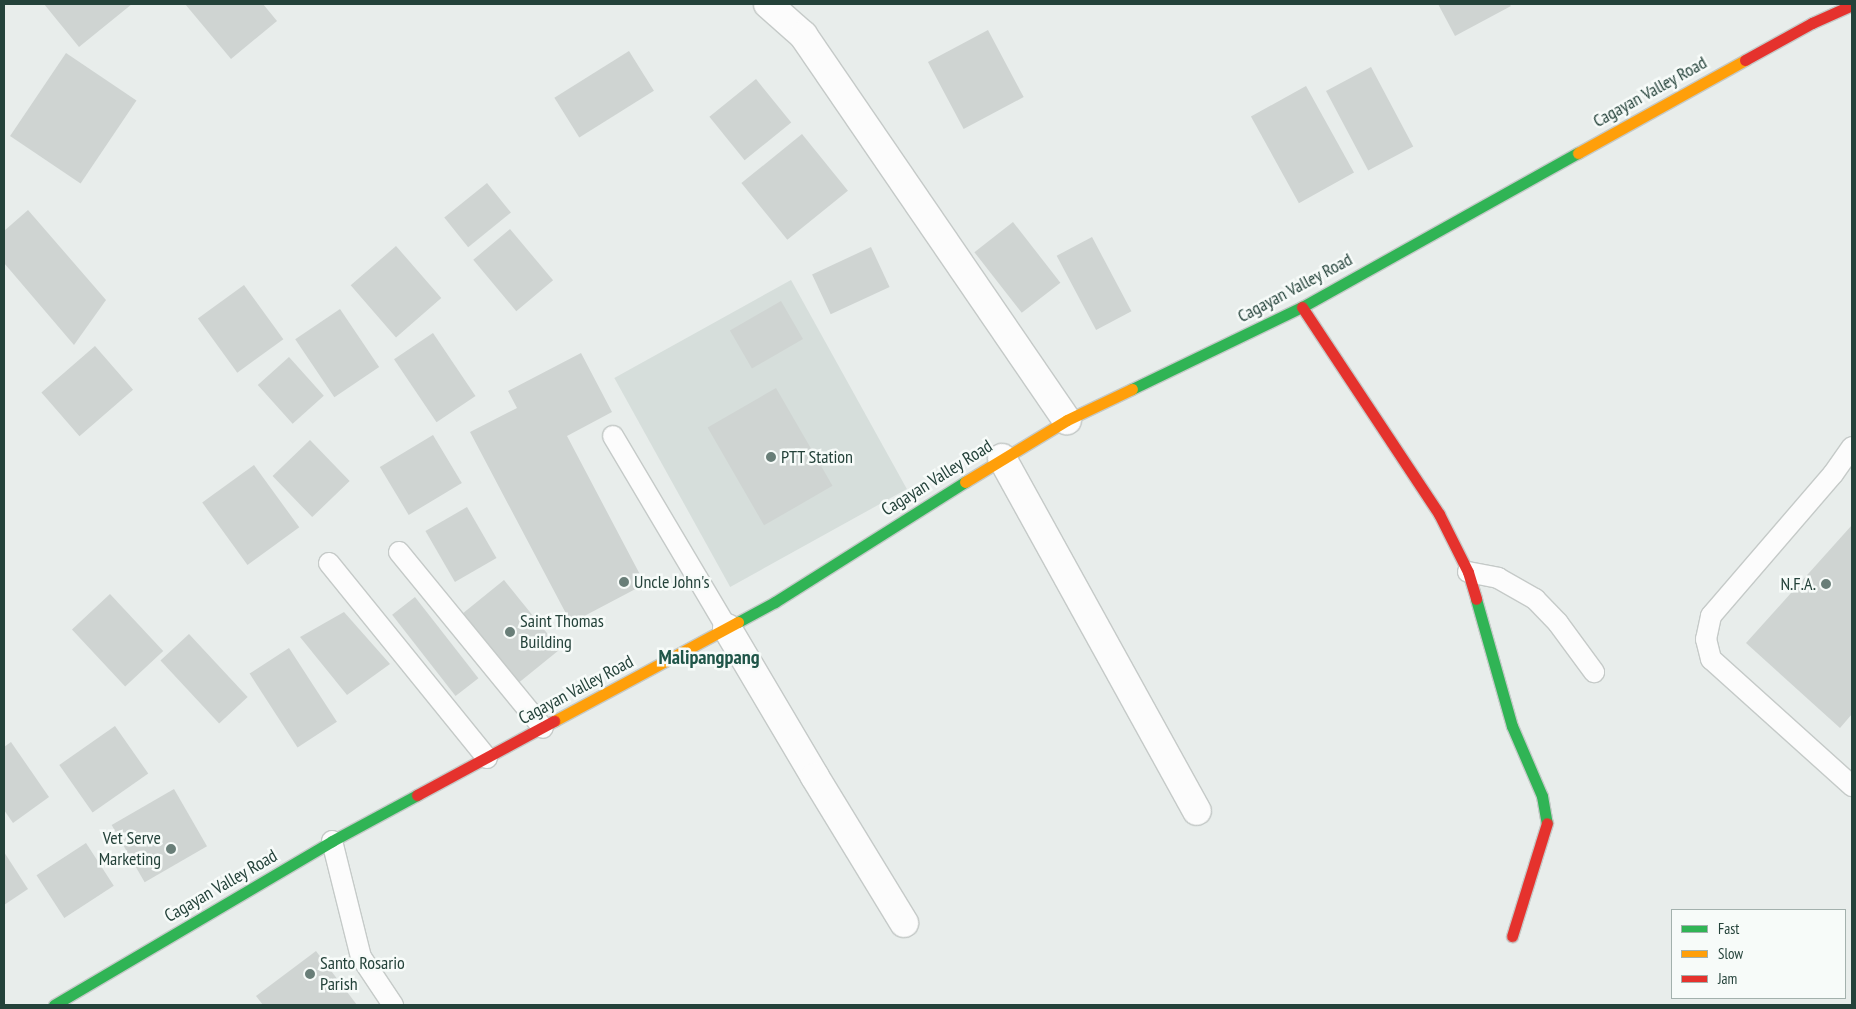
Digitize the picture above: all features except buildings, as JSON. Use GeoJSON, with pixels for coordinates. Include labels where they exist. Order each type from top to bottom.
{"type":"FeatureCollection","features":[{"type":"Feature","properties":{"kind":"main road","name":"Cagayan Valley Road"},"geometry":{"type":"LineString","coordinates":[[54,1005],[332,841],[775,602],[1002,458],[1067,420],[1302,307],[1812,23],[1852,5]]}},
{"type":"Feature","properties":{"kind":"main road"},"geometry":{"type":"LineString","coordinates":[[1302,307],[1439,514],[1468,572],[1512,726],[1542,796],[1548,826],[1532,869],[1512,936]]}},
{"type":"Feature","properties":{"kind":"street"},"geometry":{"type":"LineString","coordinates":[[768,4],[803,35],[1067,420]]}},
{"type":"Feature","properties":{"kind":"street"},"geometry":{"type":"LineString","coordinates":[[1002,458],[1197,811]]}},
{"type":"Feature","properties":{"kind":"street"},"geometry":{"type":"LineString","coordinates":[[727,628],[815,778],[904,923]]}},
{"type":"Feature","properties":{"kind":"lane"},"geometry":{"type":"LineString","coordinates":[[614,436],[727,628]]}},
{"type":"Feature","properties":{"kind":"lane"},"geometry":{"type":"LineString","coordinates":[[1852,448],[1833,474],[1711,616],[1706,639],[1711,659],[1852,786]]}},
{"type":"Feature","properties":{"kind":"lane"},"geometry":{"type":"LineString","coordinates":[[399,552],[542,728]]}},
{"type":"Feature","properties":{"kind":"lane"},"geometry":{"type":"LineString","coordinates":[[329,563],[487,758]]}},
{"type":"Feature","properties":{"kind":"lane"},"geometry":{"type":"LineString","coordinates":[[1468,572],[1498,578],[1535,599],[1558,623],[1594,672]]}},
{"type":"Feature","properties":{"kind":"lane"},"geometry":{"type":"LineString","coordinates":[[332,841],[361,957],[393,1005]]}},
{"type":"Feature","properties":{"kind":"shaded area"},"geometry":{"type":"Polygon","coordinates":[[[791,280],[907,489],[730,587],[614,378],[791,280]]]}},
{"type":"Feature","properties":{"kind":"traffic: fast"},"geometry":{"type":"LineString","coordinates":[[1132,389],[1302,307],[1578,153]]}},
{"type":"Feature","properties":{"kind":"traffic: fast"},"geometry":{"type":"LineString","coordinates":[[738,622],[775,602],[965,482]]}},
{"type":"Feature","properties":{"kind":"traffic: fast"},"geometry":{"type":"LineString","coordinates":[[1476,599],[1512,726],[1542,796],[1547,823]]}},
{"type":"Feature","properties":{"kind":"traffic: fast"},"geometry":{"type":"LineString","coordinates":[[54,1005],[332,841],[417,795]]}},
{"type":"Feature","properties":{"kind":"traffic: slow"},"geometry":{"type":"LineString","coordinates":[[1578,153],[1745,60]]}},
{"type":"Feature","properties":{"kind":"traffic: slow"},"geometry":{"type":"LineString","coordinates":[[965,482],[1067,420],[1132,389]]}},
{"type":"Feature","properties":{"kind":"traffic: slow"},"geometry":{"type":"LineString","coordinates":[[554,721],[738,622]]}},
{"type":"Feature","properties":{"kind":"traffic: jam"},"geometry":{"type":"LineString","coordinates":[[1745,60],[1812,23],[1852,5]]}},
{"type":"Feature","properties":{"kind":"traffic: jam"},"geometry":{"type":"LineString","coordinates":[[1302,307],[1439,514],[1468,572],[1476,599]]}},
{"type":"Feature","properties":{"kind":"traffic: jam"},"geometry":{"type":"LineString","coordinates":[[417,795],[554,721]]}},
{"type":"Feature","properties":{"kind":"traffic: jam"},"geometry":{"type":"LineString","coordinates":[[1512,936],[1547,823]]}},
{"type":"Feature","properties":{"kind":"place","name":"PTT Station"},"geometry":{"type":"Point","coordinates":[771,457]}},
{"type":"Feature","properties":{"kind":"place","name":"Uncle John's"},"geometry":{"type":"Point","coordinates":[624,582]}},
{"type":"Feature","properties":{"kind":"place","name":"N.F.A."},"geometry":{"type":"Point","coordinates":[1826,584]}},
{"type":"Feature","properties":{"kind":"place","name":"Saint Thomas Building"},"geometry":{"type":"Point","coordinates":[510,632]}},
{"type":"Feature","properties":{"kind":"place","name":"Vet Serve Marketing"},"geometry":{"type":"Point","coordinates":[171,849]}},
{"type":"Feature","properties":{"kind":"place","name":"Santo Rosario Parish"},"geometry":{"type":"Point","coordinates":[310,974]}},
{"type":"Feature","properties":{"kind":"district","name":"Malipangpang"},"geometry":{"type":"Point","coordinates":[709,657]}}]}
